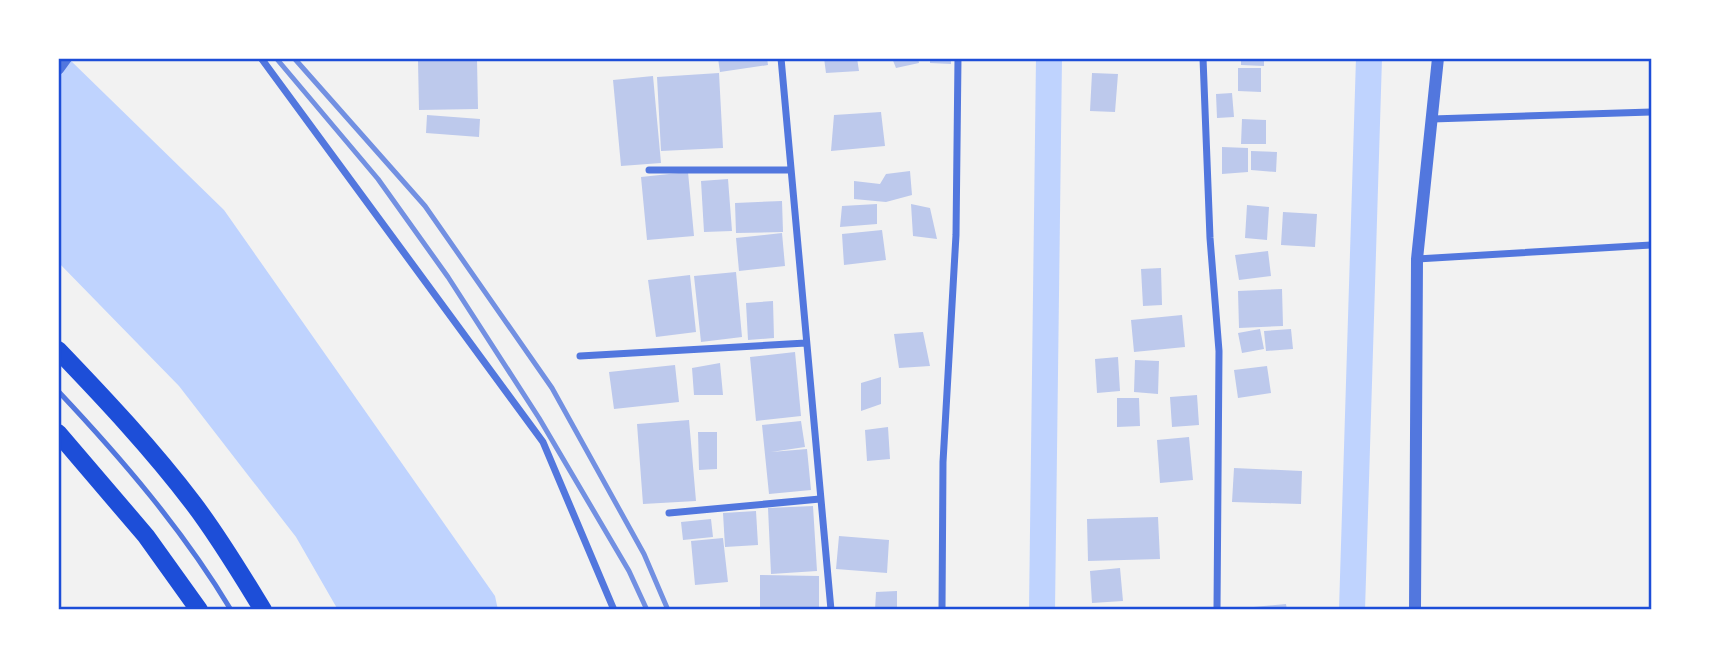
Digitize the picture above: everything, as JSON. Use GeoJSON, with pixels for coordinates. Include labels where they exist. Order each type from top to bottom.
{"type":"FeatureCollection","features":[{"type":"Feature","properties":{"kind":"main road"},"geometry":{"type":"LineString","coordinates":[[58,351],[145,445],[192,502],[234,562],[263,610]]}},
{"type":"Feature","properties":{"kind":"main road"},"geometry":{"type":"LineString","coordinates":[[58,433],[146,536],[199,610]]}},
{"type":"Feature","properties":{"kind":"street"},"geometry":{"type":"LineString","coordinates":[[58,69],[65,58]]}},
{"type":"Feature","properties":{"kind":"street"},"geometry":{"type":"LineString","coordinates":[[261,58],[543,442],[614,610]]}},
{"type":"Feature","properties":{"kind":"street"},"geometry":{"type":"LineString","coordinates":[[781,58],[831,610]]}},
{"type":"Feature","properties":{"kind":"street"},"geometry":{"type":"LineString","coordinates":[[942,610],[943,462],[956,235],[957,58]]}},
{"type":"Feature","properties":{"kind":"street"},"geometry":{"type":"LineString","coordinates":[[1203,58],[1210,238],[1219,351],[1217,610]]}},
{"type":"Feature","properties":{"kind":"street"},"geometry":{"type":"LineString","coordinates":[[1415,610],[1417,259],[1438,58]]}},
{"type":"Feature","properties":{"kind":"street"},"geometry":{"type":"LineString","coordinates":[[1432,119],[1651,112]]}},
{"type":"Feature","properties":{"kind":"street"},"geometry":{"type":"LineString","coordinates":[[649,170],[790,170]]}},
{"type":"Feature","properties":{"kind":"street"},"geometry":{"type":"LineString","coordinates":[[1417,259],[1651,245]]}},
{"type":"Feature","properties":{"kind":"street"},"geometry":{"type":"LineString","coordinates":[[580,356],[806,343]]}},
{"type":"Feature","properties":{"kind":"street"},"geometry":{"type":"LineString","coordinates":[[670,513],[820,499]]}},
{"type":"Feature","properties":{"kind":"lane"},"geometry":{"type":"LineString","coordinates":[[58,391],[124,463],[169,519],[231,610]]}},
{"type":"Feature","properties":{"kind":"water"},"geometry":{"type":"Polygon","coordinates":[[[58,58],[68,58],[224,210],[495,596],[498,610],[338,610],[296,537],[179,386],[58,262],[58,58]]]}},
{"type":"Feature","properties":{"kind":"building"},"geometry":{"type":"Polygon","coordinates":[[[718,58],[767,58],[768,65],[720,72],[718,58]]]}},
{"type":"Feature","properties":{"kind":"building"},"geometry":{"type":"Polygon","coordinates":[[[824,58],[857,58],[859,71],[826,73],[824,58]]]}},
{"type":"Feature","properties":{"kind":"building"},"geometry":{"type":"Polygon","coordinates":[[[892,58],[918,58],[919,63],[896,68],[892,58]]]}},
{"type":"Feature","properties":{"kind":"building"},"geometry":{"type":"Polygon","coordinates":[[[930,58],[951,58],[951,64],[930,63],[930,58]]]}},
{"type":"Feature","properties":{"kind":"building"},"geometry":{"type":"Polygon","coordinates":[[[1241,58],[1264,58],[1264,66],[1241,65],[1241,58]]]}},
{"type":"Feature","properties":{"kind":"building"},"geometry":{"type":"Polygon","coordinates":[[[477,60],[478,109],[419,110],[418,61],[477,60]]]}},
{"type":"Feature","properties":{"kind":"building"},"geometry":{"type":"Polygon","coordinates":[[[1238,68],[1261,68],[1261,92],[1238,91],[1238,68]]]}},
{"type":"Feature","properties":{"kind":"building"},"geometry":{"type":"Polygon","coordinates":[[[719,73],[723,148],[661,151],[657,77],[719,73]]]}},
{"type":"Feature","properties":{"kind":"building"},"geometry":{"type":"Polygon","coordinates":[[[1092,73],[1118,74],[1115,112],[1090,111],[1092,73]]]}},
{"type":"Feature","properties":{"kind":"building"},"geometry":{"type":"Polygon","coordinates":[[[653,76],[661,163],[621,166],[613,80],[653,76]]]}},
{"type":"Feature","properties":{"kind":"building"},"geometry":{"type":"Polygon","coordinates":[[[1232,93],[1234,117],[1217,118],[1216,94],[1232,93]]]}},
{"type":"Feature","properties":{"kind":"building"},"geometry":{"type":"Polygon","coordinates":[[[881,112],[885,146],[831,151],[834,115],[881,112]]]}},
{"type":"Feature","properties":{"kind":"building"},"geometry":{"type":"Polygon","coordinates":[[[427,115],[480,119],[479,137],[426,133],[427,115]]]}},
{"type":"Feature","properties":{"kind":"building"},"geometry":{"type":"Polygon","coordinates":[[[1242,119],[1266,120],[1266,144],[1241,144],[1242,119]]]}},
{"type":"Feature","properties":{"kind":"building"},"geometry":{"type":"Polygon","coordinates":[[[1222,147],[1248,148],[1248,172],[1222,174],[1222,147]]]}},
{"type":"Feature","properties":{"kind":"building"},"geometry":{"type":"Polygon","coordinates":[[[1251,151],[1277,152],[1276,172],[1251,170],[1251,151]]]}},
{"type":"Feature","properties":{"kind":"building"},"geometry":{"type":"Polygon","coordinates":[[[910,171],[912,195],[886,202],[854,199],[854,181],[880,184],[886,174],[910,171]]]}},
{"type":"Feature","properties":{"kind":"building"},"geometry":{"type":"Polygon","coordinates":[[[688,172],[694,236],[647,240],[641,177],[688,172]]]}},
{"type":"Feature","properties":{"kind":"building"},"geometry":{"type":"Polygon","coordinates":[[[728,179],[732,231],[704,232],[701,181],[728,179]]]}},
{"type":"Feature","properties":{"kind":"building"},"geometry":{"type":"Polygon","coordinates":[[[782,201],[783,232],[736,233],[735,203],[782,201]]]}},
{"type":"Feature","properties":{"kind":"building"},"geometry":{"type":"Polygon","coordinates":[[[877,204],[877,224],[840,227],[842,206],[877,204]]]}},
{"type":"Feature","properties":{"kind":"building"},"geometry":{"type":"Polygon","coordinates":[[[911,204],[930,208],[937,239],[913,236],[911,204]]]}},
{"type":"Feature","properties":{"kind":"building"},"geometry":{"type":"Polygon","coordinates":[[[1247,205],[1269,207],[1267,240],[1245,238],[1247,205]]]}},
{"type":"Feature","properties":{"kind":"building"},"geometry":{"type":"Polygon","coordinates":[[[1283,212],[1317,214],[1315,247],[1281,245],[1283,212]]]}},
{"type":"Feature","properties":{"kind":"building"},"geometry":{"type":"Polygon","coordinates":[[[882,230],[886,260],[844,265],[842,234],[882,230]]]}},
{"type":"Feature","properties":{"kind":"building"},"geometry":{"type":"Polygon","coordinates":[[[782,233],[785,266],[739,271],[736,238],[782,233]]]}},
{"type":"Feature","properties":{"kind":"building"},"geometry":{"type":"Polygon","coordinates":[[[1268,251],[1271,276],[1239,280],[1235,255],[1268,251]]]}},
{"type":"Feature","properties":{"kind":"building"},"geometry":{"type":"Polygon","coordinates":[[[1161,268],[1162,305],[1143,306],[1141,269],[1161,268]]]}},
{"type":"Feature","properties":{"kind":"building"},"geometry":{"type":"Polygon","coordinates":[[[736,272],[742,337],[701,342],[694,276],[736,272]]]}},
{"type":"Feature","properties":{"kind":"building"},"geometry":{"type":"Polygon","coordinates":[[[690,275],[696,332],[656,337],[648,280],[690,275]]]}},
{"type":"Feature","properties":{"kind":"building"},"geometry":{"type":"Polygon","coordinates":[[[1282,289],[1283,326],[1239,328],[1238,291],[1282,289]]]}},
{"type":"Feature","properties":{"kind":"building"},"geometry":{"type":"Polygon","coordinates":[[[773,301],[774,338],[748,340],[746,303],[773,301]]]}},
{"type":"Feature","properties":{"kind":"building"},"geometry":{"type":"Polygon","coordinates":[[[1182,315],[1185,347],[1134,352],[1131,320],[1182,315]]]}},
{"type":"Feature","properties":{"kind":"building"},"geometry":{"type":"Polygon","coordinates":[[[1260,329],[1264,349],[1242,353],[1238,333],[1260,329]]]}},
{"type":"Feature","properties":{"kind":"building"},"geometry":{"type":"Polygon","coordinates":[[[1291,329],[1293,349],[1266,351],[1264,331],[1291,329]]]}},
{"type":"Feature","properties":{"kind":"building"},"geometry":{"type":"Polygon","coordinates":[[[923,332],[930,366],[899,368],[894,334],[923,332]]]}},
{"type":"Feature","properties":{"kind":"building"},"geometry":{"type":"Polygon","coordinates":[[[795,352],[801,416],[756,421],[750,357],[795,352]]]}},
{"type":"Feature","properties":{"kind":"building"},"geometry":{"type":"Polygon","coordinates":[[[1118,357],[1120,391],[1097,393],[1095,359],[1118,357]]]}},
{"type":"Feature","properties":{"kind":"building"},"geometry":{"type":"Polygon","coordinates":[[[1135,360],[1159,361],[1158,394],[1134,392],[1135,360]]]}},
{"type":"Feature","properties":{"kind":"building"},"geometry":{"type":"Polygon","coordinates":[[[720,363],[723,395],[694,395],[692,368],[720,363]]]}},
{"type":"Feature","properties":{"kind":"building"},"geometry":{"type":"Polygon","coordinates":[[[675,365],[679,402],[614,409],[609,372],[675,365]]]}},
{"type":"Feature","properties":{"kind":"building"},"geometry":{"type":"Polygon","coordinates":[[[1267,366],[1271,393],[1238,398],[1234,370],[1267,366]]]}},
{"type":"Feature","properties":{"kind":"building"},"geometry":{"type":"Polygon","coordinates":[[[881,377],[881,404],[861,411],[861,383],[881,377]]]}},
{"type":"Feature","properties":{"kind":"building"},"geometry":{"type":"Polygon","coordinates":[[[1197,395],[1199,425],[1172,427],[1170,397],[1197,395]]]}},
{"type":"Feature","properties":{"kind":"building"},"geometry":{"type":"Polygon","coordinates":[[[1117,398],[1139,398],[1140,426],[1117,427],[1117,398]]]}},
{"type":"Feature","properties":{"kind":"building"},"geometry":{"type":"Polygon","coordinates":[[[689,420],[696,501],[643,504],[637,424],[689,420]]]}},
{"type":"Feature","properties":{"kind":"building"},"geometry":{"type":"Polygon","coordinates":[[[801,421],[805,447],[771,452],[807,449],[811,490],[769,494],[762,425],[801,421]]]}},
{"type":"Feature","properties":{"kind":"building"},"geometry":{"type":"Polygon","coordinates":[[[888,427],[890,459],[867,461],[865,430],[888,427]]]}},
{"type":"Feature","properties":{"kind":"building"},"geometry":{"type":"Polygon","coordinates":[[[698,432],[717,432],[717,469],[699,470],[698,432]]]}},
{"type":"Feature","properties":{"kind":"building"},"geometry":{"type":"Polygon","coordinates":[[[1189,437],[1193,480],[1160,483],[1157,440],[1189,437]]]}},
{"type":"Feature","properties":{"kind":"building"},"geometry":{"type":"Polygon","coordinates":[[[1234,468],[1302,471],[1301,504],[1232,502],[1234,468]]]}},
{"type":"Feature","properties":{"kind":"building"},"geometry":{"type":"Polygon","coordinates":[[[813,506],[817,571],[771,574],[768,508],[813,506]]]}},
{"type":"Feature","properties":{"kind":"building"},"geometry":{"type":"Polygon","coordinates":[[[756,511],[758,545],[725,547],[723,513],[756,511]]]}},
{"type":"Feature","properties":{"kind":"building"},"geometry":{"type":"Polygon","coordinates":[[[1158,517],[1160,559],[1088,561],[1087,519],[1158,517]]]}},
{"type":"Feature","properties":{"kind":"building"},"geometry":{"type":"Polygon","coordinates":[[[711,519],[713,537],[683,540],[681,522],[711,519]]]}},
{"type":"Feature","properties":{"kind":"building"},"geometry":{"type":"Polygon","coordinates":[[[839,536],[889,540],[887,573],[836,569],[839,536]]]}},
{"type":"Feature","properties":{"kind":"building"},"geometry":{"type":"Polygon","coordinates":[[[723,538],[728,582],[695,585],[691,541],[723,538]]]}},
{"type":"Feature","properties":{"kind":"building"},"geometry":{"type":"Polygon","coordinates":[[[1120,568],[1123,601],[1092,603],[1090,571],[1120,568]]]}},
{"type":"Feature","properties":{"kind":"building"},"geometry":{"type":"Polygon","coordinates":[[[760,575],[819,576],[819,610],[760,610],[760,575]]]}},
{"type":"Feature","properties":{"kind":"building"},"geometry":{"type":"Polygon","coordinates":[[[897,591],[897,610],[875,610],[876,592],[897,591]]]}},
{"type":"Feature","properties":{"kind":"building"},"geometry":{"type":"Polygon","coordinates":[[[1286,604],[1287,610],[1243,610],[1243,608],[1286,604]]]}},
{"type":"Feature","properties":{"kind":"waterway"},"geometry":{"type":"LineString","coordinates":[[1042,610],[1049,58]]}},
{"type":"Feature","properties":{"kind":"waterway"},"geometry":{"type":"LineString","coordinates":[[1352,610],[1369,58]]}},
{"type":"Feature","properties":{"kind":"railway"},"geometry":{"type":"LineString","coordinates":[[276,58],[378,179],[448,277],[539,418],[629,571],[647,610]]}},
{"type":"Feature","properties":{"kind":"railway"},"geometry":{"type":"LineString","coordinates":[[294,58],[425,206],[552,388],[644,554],[668,610]]}}]}
